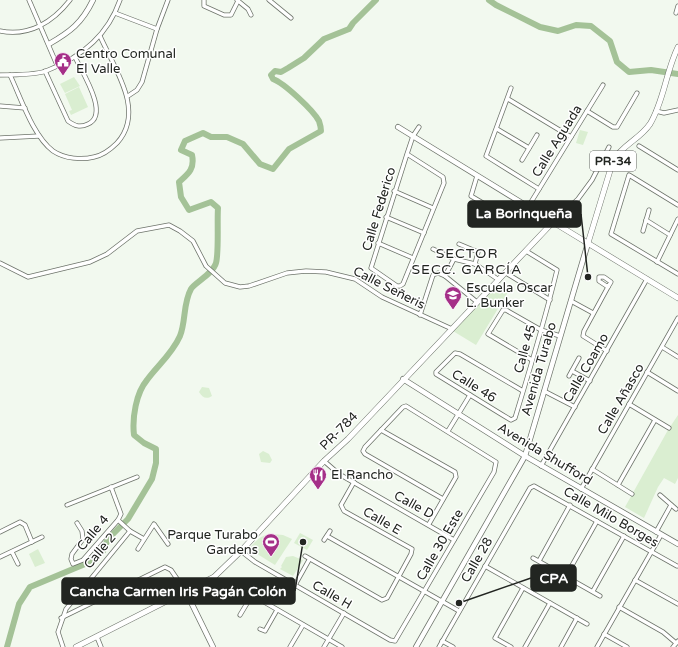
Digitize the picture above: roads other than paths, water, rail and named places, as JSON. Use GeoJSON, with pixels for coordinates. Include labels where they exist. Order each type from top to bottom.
{"type":"FeatureCollection","features":[{"type":"Feature","properties":{"kind":"main road","name":"Avenida Turabo"},"geometry":{"type":"LineString","coordinates":[[588,243],[613,161],[617,154],[642,134],[656,111],[677,49]]}},
{"type":"Feature","properties":{"kind":"main road"},"geometry":{"type":"LineString","coordinates":[[553,222],[678,298]]}},
{"type":"Feature","properties":{"kind":"main road","name":"PR-784"},"geometry":{"type":"LineString","coordinates":[[76,647],[214,577],[241,551],[324,461],[348,439],[403,379],[553,222]]}},
{"type":"Feature","properties":{"kind":"street"},"geometry":{"type":"LineString","coordinates":[[29,0],[58,65]]}},
{"type":"Feature","properties":{"kind":"street"},"geometry":{"type":"LineString","coordinates":[[0,31],[29,30],[41,26],[54,17],[70,0]]}},
{"type":"Feature","properties":{"kind":"street"},"geometry":{"type":"LineString","coordinates":[[49,44],[73,30],[87,13],[93,0]]}},
{"type":"Feature","properties":{"kind":"street"},"geometry":{"type":"LineString","coordinates":[[0,75],[45,71],[75,57],[100,36],[116,13],[120,0]]}},
{"type":"Feature","properties":{"kind":"street"},"geometry":{"type":"LineString","coordinates":[[128,96],[137,90],[142,82],[157,29],[168,0]]}},
{"type":"Feature","properties":{"kind":"street"},"geometry":{"type":"LineString","coordinates":[[204,0],[204,6],[224,15],[231,15],[237,0],[248,9],[251,15]]}},
{"type":"Feature","properties":{"kind":"street"},"geometry":{"type":"LineString","coordinates":[[269,0],[291,18]]}},
{"type":"Feature","properties":{"kind":"street"},"geometry":{"type":"LineString","coordinates":[[676,13],[678,6]]}},
{"type":"Feature","properties":{"kind":"street"},"geometry":{"type":"LineString","coordinates":[[116,13],[157,29]]}},
{"type":"Feature","properties":{"kind":"street"},"geometry":{"type":"LineString","coordinates":[[10,75],[39,136],[54,151],[67,157],[85,159],[100,156],[111,149],[123,136],[129,110],[128,96],[100,36]]}},
{"type":"Feature","properties":{"kind":"street"},"geometry":{"type":"LineString","coordinates":[[45,71],[68,121],[74,126],[82,127],[91,123],[97,113],[97,103],[75,57]]}},
{"type":"Feature","properties":{"kind":"street","name":"Calle Aguada"},"geometry":{"type":"LineString","coordinates":[[528,207],[602,85]]}},
{"type":"Feature","properties":{"kind":"street"},"geometry":{"type":"LineString","coordinates":[[511,88],[486,156],[539,189]]}},
{"type":"Feature","properties":{"kind":"street"},"geometry":{"type":"LineString","coordinates":[[587,111],[613,127],[617,127],[637,93]]}},
{"type":"Feature","properties":{"kind":"street"},"geometry":{"type":"LineString","coordinates":[[508,99],[571,137]]}},
{"type":"Feature","properties":{"kind":"street"},"geometry":{"type":"LineString","coordinates":[[0,106],[26,108]]}},
{"type":"Feature","properties":{"kind":"street"},"geometry":{"type":"LineString","coordinates":[[656,111],[664,113],[678,110]]}},
{"type":"Feature","properties":{"kind":"street"},"geometry":{"type":"LineString","coordinates":[[398,127],[553,222],[578,198],[592,180],[609,147]]}},
{"type":"Feature","properties":{"kind":"street","name":"Calle Federico"},"geometry":{"type":"LineString","coordinates":[[407,154],[443,177],[444,183],[403,284],[396,286],[372,268],[394,191],[413,136],[419,127]]}},
{"type":"Feature","properties":{"kind":"street"},"geometry":{"type":"LineString","coordinates":[[496,129],[529,148]]}},
{"type":"Feature","properties":{"kind":"street"},"geometry":{"type":"LineString","coordinates":[[0,138],[39,136]]}},
{"type":"Feature","properties":{"kind":"street"},"geometry":{"type":"LineString","coordinates":[[522,160],[537,136]]}},
{"type":"Feature","properties":{"kind":"street"},"geometry":{"type":"LineString","coordinates":[[639,146],[678,170]]}},
{"type":"Feature","properties":{"kind":"street"},"geometry":{"type":"LineString","coordinates":[[477,176],[471,196],[503,215],[510,204]]}},
{"type":"Feature","properties":{"kind":"street"},"geometry":{"type":"LineString","coordinates":[[678,205],[629,176],[611,234],[678,274]]}},
{"type":"Feature","properties":{"kind":"street"},"geometry":{"type":"LineString","coordinates":[[394,191],[433,208]]}},
{"type":"Feature","properties":{"kind":"street"},"geometry":{"type":"LineString","coordinates":[[643,231],[649,210]]}},
{"type":"Feature","properties":{"kind":"street"},"geometry":{"type":"LineString","coordinates":[[386,217],[424,233]]}},
{"type":"Feature","properties":{"kind":"street"},"geometry":{"type":"LineString","coordinates":[[657,262],[678,219]]}},
{"type":"Feature","properties":{"kind":"street"},"geometry":{"type":"LineString","coordinates":[[646,220],[670,234]]}},
{"type":"Feature","properties":{"kind":"street","name":"Calle Señeris"},"geometry":{"type":"LineString","coordinates":[[0,262],[28,277],[90,262],[107,254],[137,231],[169,225],[180,230],[192,241],[206,266],[225,283],[240,287],[249,286],[287,273],[306,271],[326,272],[355,279],[382,297],[452,329]]}},
{"type":"Feature","properties":{"kind":"street"},"geometry":{"type":"LineString","coordinates":[[378,243],[413,258]]}},
{"type":"Feature","properties":{"kind":"street","name":"Avenida Turabo"},"geometry":{"type":"LineString","coordinates":[[416,647],[525,456],[588,243]]}},
{"type":"Feature","properties":{"kind":"street"},"geometry":{"type":"LineString","coordinates":[[459,244],[478,252],[474,264]]}},
{"type":"Feature","properties":{"kind":"street"},"geometry":{"type":"LineString","coordinates":[[433,249],[454,259],[474,264],[499,280]]}},
{"type":"Feature","properties":{"kind":"street","name":"Calle 45"},"geometry":{"type":"LineString","coordinates":[[511,420],[515,418],[550,300],[557,270],[526,251]]}},
{"type":"Feature","properties":{"kind":"street"},"geometry":{"type":"LineString","coordinates":[[445,276],[454,259]]}},
{"type":"Feature","properties":{"kind":"street"},"geometry":{"type":"LineString","coordinates":[[420,315],[433,275],[438,272],[477,302]]}},
{"type":"Feature","properties":{"kind":"street"},"geometry":{"type":"LineString","coordinates":[[506,272],[550,300]]}},
{"type":"Feature","properties":{"kind":"street","name":"Calle Coamo"},"geometry":{"type":"LineString","coordinates":[[541,466],[647,279]]}},
{"type":"Feature","properties":{"kind":"street"},"geometry":{"type":"LineString","coordinates":[[607,350],[583,336],[593,313],[608,287]]}},
{"type":"Feature","properties":{"kind":"street"},"geometry":{"type":"LineString","coordinates":[[571,301],[593,313]]}},
{"type":"Feature","properties":{"kind":"street"},"geometry":{"type":"LineString","coordinates":[[532,360],[488,334],[502,310],[506,310],[541,330],[560,336]]}},
{"type":"Feature","properties":{"kind":"street","name":"Calle Añasco"},"geometry":{"type":"LineString","coordinates":[[581,489],[677,320]]}},
{"type":"Feature","properties":{"kind":"street"},"geometry":{"type":"LineString","coordinates":[[662,347],[678,357]]}},
{"type":"Feature","properties":{"kind":"street","name":"Calle 46"},"geometry":{"type":"LineString","coordinates":[[511,420],[436,374],[436,372],[455,353],[460,354],[523,391]]}},
{"type":"Feature","properties":{"kind":"street"},"geometry":{"type":"LineString","coordinates":[[569,376],[579,358]]}},
{"type":"Feature","properties":{"kind":"street"},"geometry":{"type":"LineString","coordinates":[[572,371],[590,381]]}},
{"type":"Feature","properties":{"kind":"street"},"geometry":{"type":"LineString","coordinates":[[647,372],[678,391]]}},
{"type":"Feature","properties":{"kind":"street","name":"Avenida Shufford"},"geometry":{"type":"LineString","coordinates":[[403,379],[541,466],[678,544]]}},
{"type":"Feature","properties":{"kind":"street"},"geometry":{"type":"LineString","coordinates":[[544,391],[575,407]]}},
{"type":"Feature","properties":{"kind":"street"},"geometry":{"type":"LineString","coordinates":[[443,499],[365,454],[365,447],[403,406],[406,406],[448,431],[470,395]]}},
{"type":"Feature","properties":{"kind":"street"},"geometry":{"type":"LineString","coordinates":[[629,404],[669,428]]}},
{"type":"Feature","properties":{"kind":"street"},"geometry":{"type":"LineString","coordinates":[[618,485],[655,420]]}},
{"type":"Feature","properties":{"kind":"street"},"geometry":{"type":"LineString","coordinates":[[381,430],[455,472],[456,477],[429,524]]}},
{"type":"Feature","properties":{"kind":"street","name":"Calle 30 Este"},"geometry":{"type":"LineString","coordinates":[[395,641],[494,472],[496,462],[448,431]]}},
{"type":"Feature","properties":{"kind":"street","name":"Calle D"},"geometry":{"type":"LineString","coordinates":[[324,461],[354,482],[429,524],[454,540]]}},
{"type":"Feature","properties":{"kind":"street"},"geometry":{"type":"LineString","coordinates":[[592,469],[632,494]]}},
{"type":"Feature","properties":{"kind":"street"},"geometry":{"type":"LineString","coordinates":[[67,506],[137,477]]}},
{"type":"Feature","properties":{"kind":"street","name":"Calle E"},"geometry":{"type":"LineString","coordinates":[[354,482],[341,506],[344,511],[412,550],[399,577]]}},
{"type":"Feature","properties":{"kind":"street","name":"Calle Milo Borges"},"geometry":{"type":"LineString","coordinates":[[534,486],[677,566]]}},
{"type":"Feature","properties":{"kind":"street","name":"Calle 28"},"geometry":{"type":"LineString","coordinates":[[439,647],[530,488],[534,486]]}},
{"type":"Feature","properties":{"kind":"street","name":"Calle 4"},"geometry":{"type":"LineString","coordinates":[[77,522],[82,531],[83,539],[70,559],[73,564],[83,560],[119,521],[121,514],[111,487]]}},
{"type":"Feature","properties":{"kind":"street"},"geometry":{"type":"LineString","coordinates":[[660,495],[676,509]]}},
{"type":"Feature","properties":{"kind":"street"},"geometry":{"type":"LineString","coordinates":[[539,561],[570,505]]}},
{"type":"Feature","properties":{"kind":"street"},"geometry":{"type":"LineString","coordinates":[[656,532],[672,505]]}},
{"type":"Feature","properties":{"kind":"street"},"geometry":{"type":"LineString","coordinates":[[119,521],[130,531],[144,539]]}},
{"type":"Feature","properties":{"kind":"street"},"geometry":{"type":"LineString","coordinates":[[566,576],[597,521]]}},
{"type":"Feature","properties":{"kind":"street"},"geometry":{"type":"LineString","coordinates":[[0,532],[20,522],[25,525],[32,542]]}},
{"type":"Feature","properties":{"kind":"street"},"geometry":{"type":"LineString","coordinates":[[138,549],[154,524],[168,544]]}},
{"type":"Feature","properties":{"kind":"street","name":"Calle 2"},"geometry":{"type":"LineString","coordinates":[[61,618],[66,609],[130,531]]}},
{"type":"Feature","properties":{"kind":"street"},"geometry":{"type":"LineString","coordinates":[[324,540],[330,531]]}},
{"type":"Feature","properties":{"kind":"street"},"geometry":{"type":"LineString","coordinates":[[597,647],[661,535]]}},
{"type":"Feature","properties":{"kind":"street"},"geometry":{"type":"LineString","coordinates":[[327,536],[459,611]]}},
{"type":"Feature","properties":{"kind":"street"},"geometry":{"type":"LineString","coordinates":[[593,591],[624,536]]}},
{"type":"Feature","properties":{"kind":"street"},"geometry":{"type":"LineString","coordinates":[[0,557],[42,537]]}},
{"type":"Feature","properties":{"kind":"street","name":"Calle H"},"geometry":{"type":"LineString","coordinates":[[241,551],[255,562],[390,640],[395,641]]}},
{"type":"Feature","properties":{"kind":"street"},"geometry":{"type":"LineString","coordinates":[[12,552],[18,564]]}},
{"type":"Feature","properties":{"kind":"street"},"geometry":{"type":"LineString","coordinates":[[305,556],[382,600],[387,598],[399,577]]}},
{"type":"Feature","properties":{"kind":"street"},"geometry":{"type":"LineString","coordinates":[[533,558],[600,596]]}},
{"type":"Feature","properties":{"kind":"street"},"geometry":{"type":"LineString","coordinates":[[295,585],[310,560]]}},
{"type":"Feature","properties":{"kind":"street"},"geometry":{"type":"LineString","coordinates":[[485,566],[586,624]]}},
{"type":"Feature","properties":{"kind":"street"},"geometry":{"type":"LineString","coordinates":[[63,647],[58,632],[61,618],[165,567],[171,570],[186,592],[213,647]]}},
{"type":"Feature","properties":{"kind":"street"},"geometry":{"type":"LineString","coordinates":[[635,580],[678,604]]}},
{"type":"Feature","properties":{"kind":"street"},"geometry":{"type":"LineString","coordinates":[[220,596],[219,592],[233,584],[342,647]]}},
{"type":"Feature","properties":{"kind":"street"},"geometry":{"type":"LineString","coordinates":[[511,647],[495,638],[524,588]]}},
{"type":"Feature","properties":{"kind":"street"},"geometry":{"type":"LineString","coordinates":[[240,615],[252,595]]}},
{"type":"Feature","properties":{"kind":"street"},"geometry":{"type":"LineString","coordinates":[[525,647],[550,603]]}},
{"type":"Feature","properties":{"kind":"street"},"geometry":{"type":"LineString","coordinates":[[619,607],[677,642],[673,647]]}},
{"type":"Feature","properties":{"kind":"street"},"geometry":{"type":"LineString","coordinates":[[260,629],[265,631],[277,610]]}},
{"type":"Feature","properties":{"kind":"street"},"geometry":{"type":"LineString","coordinates":[[324,647],[344,613]]}},
{"type":"Feature","properties":{"kind":"street"},"geometry":{"type":"LineString","coordinates":[[560,647],[577,618]]}},
{"type":"Feature","properties":{"kind":"street"},"geometry":{"type":"LineString","coordinates":[[290,647],[303,624]]}},
{"type":"Feature","properties":{"kind":"street"},"geometry":{"type":"LineString","coordinates":[[604,634],[627,647]]}},
{"type":"Feature","properties":{"kind":"street"},"geometry":{"type":"LineString","coordinates":[[97,637],[101,647]]}},
{"type":"Feature","properties":{"kind":"street"},"geometry":{"type":"LineString","coordinates":[[442,641],[453,647]]}},
{"type":"Feature","properties":{"kind":"waterway"},"geometry":{"type":"LineString","coordinates":[[7,647],[19,604],[30,587],[85,564],[103,551],[108,539],[128,519],[152,479],[156,463],[156,449],[144,443],[134,435],[134,414],[140,392],[143,385],[169,354],[180,336],[188,294],[191,289],[211,271],[217,258],[218,208],[211,202],[189,210],[181,197],[179,182],[192,168],[193,160],[192,155],[181,150],[185,141],[203,133],[211,137],[227,137],[243,144],[260,164],[273,169],[289,149],[321,131],[319,121],[311,110],[291,91],[273,79],[271,75],[275,71],[281,72],[304,58],[324,39],[349,29],[376,0]]}},
{"type":"Feature","properties":{"kind":"waterway"},"geometry":{"type":"LineString","coordinates":[[489,0],[540,27],[558,31],[576,25],[591,26],[610,41],[617,62],[629,72],[651,70],[678,74]]}},
{"type":"Feature","properties":{"kind":"place","name":"Centro Comunal El Valle"},"geometry":{"type":"Point","coordinates":[63,76]}},
{"type":"Feature","properties":{"kind":"place","name":"La Borinqueña"},"geometry":{"type":"Point","coordinates":[588,277]}},
{"type":"Feature","properties":{"kind":"place","name":"Escuela Oscar L. Bunker"},"geometry":{"type":"Point","coordinates":[453,310]}},
{"type":"Feature","properties":{"kind":"place","name":"El Rancho"},"geometry":{"type":"Point","coordinates":[318,490]}},
{"type":"Feature","properties":{"kind":"place","name":"Cancha Carmen Iris Pagán Colón"},"geometry":{"type":"Point","coordinates":[303,542]}},
{"type":"Feature","properties":{"kind":"place","name":"Parque Turabo Gardens"},"geometry":{"type":"Point","coordinates":[271,557]}},
{"type":"Feature","properties":{"kind":"place","name":"CPA"},"geometry":{"type":"Point","coordinates":[459,603]}},
{"type":"Feature","properties":{"kind":"district","name":"SECTOR SECC. GARCÍA"},"geometry":{"type":"Point","coordinates":[467,262]}}]}
